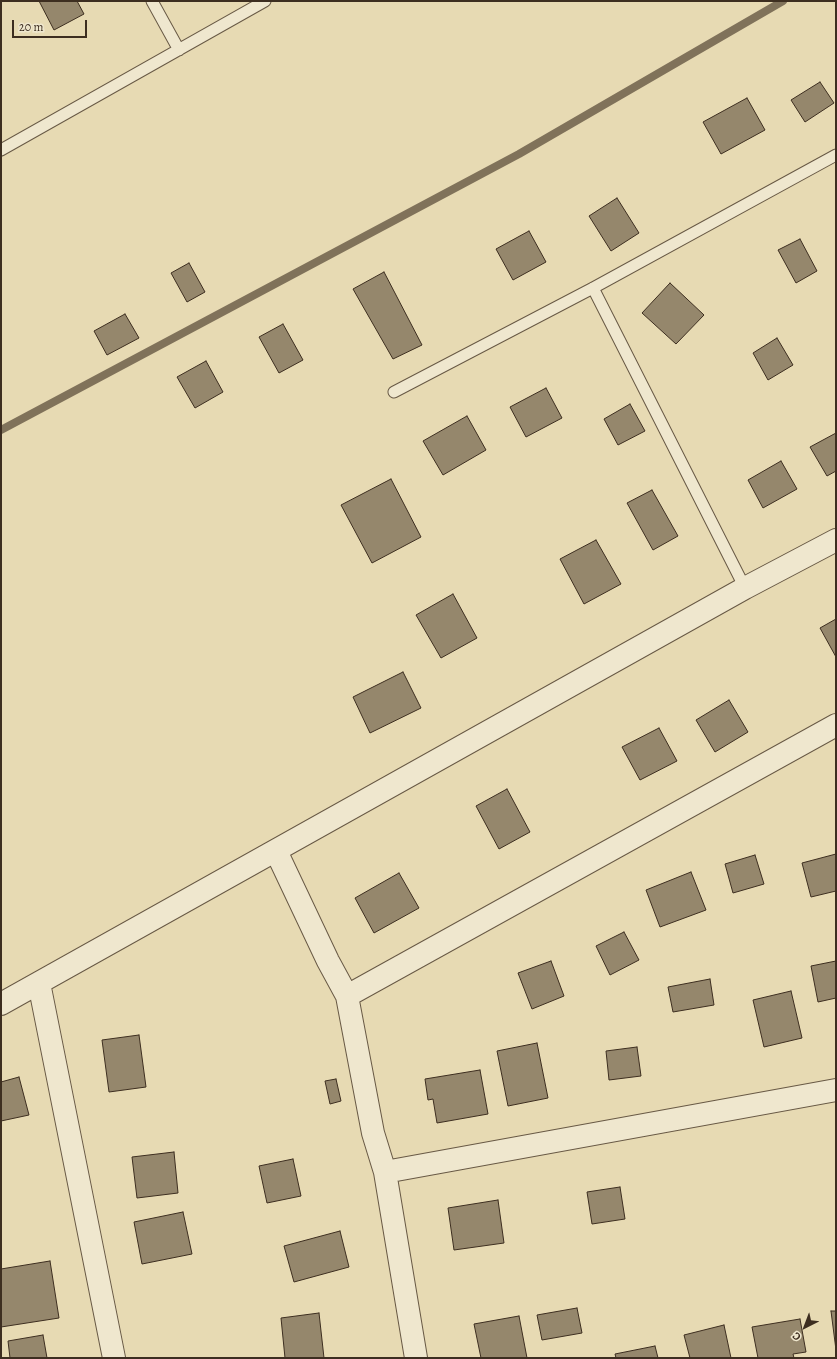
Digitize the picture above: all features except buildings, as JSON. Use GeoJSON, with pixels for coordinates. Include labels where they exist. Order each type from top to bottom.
{"type":"FeatureCollection","features":[{"type":"Feature","properties":{"kind":"street"},"geometry":{"type":"LineString","coordinates":[[1,1004],[745,588],[836,540]]}},
{"type":"Feature","properties":{"kind":"street"},"geometry":{"type":"LineString","coordinates":[[348,996],[836,725]]}},
{"type":"Feature","properties":{"kind":"street"},"geometry":{"type":"LineString","coordinates":[[276,851],[328,961],[348,996],[373,1133],[385,1172],[416,1358]]}},
{"type":"Feature","properties":{"kind":"street"},"geometry":{"type":"LineString","coordinates":[[40,983],[114,1358]]}},
{"type":"Feature","properties":{"kind":"street"},"geometry":{"type":"LineString","coordinates":[[385,1172],[836,1090]]}},
{"type":"Feature","properties":{"kind":"lane"},"geometry":{"type":"LineString","coordinates":[[152,1],[179,50]]}},
{"type":"Feature","properties":{"kind":"lane"},"geometry":{"type":"LineString","coordinates":[[1,150],[265,1]]}},
{"type":"Feature","properties":{"kind":"lane"},"geometry":{"type":"LineString","coordinates":[[394,392],[593,288],[836,155]]}},
{"type":"Feature","properties":{"kind":"lane"},"geometry":{"type":"LineString","coordinates":[[593,288],[745,588]]}},
{"type":"Feature","properties":{"kind":"waterway"},"geometry":{"type":"LineString","coordinates":[[1,430],[519,154],[783,1]]}}]}
